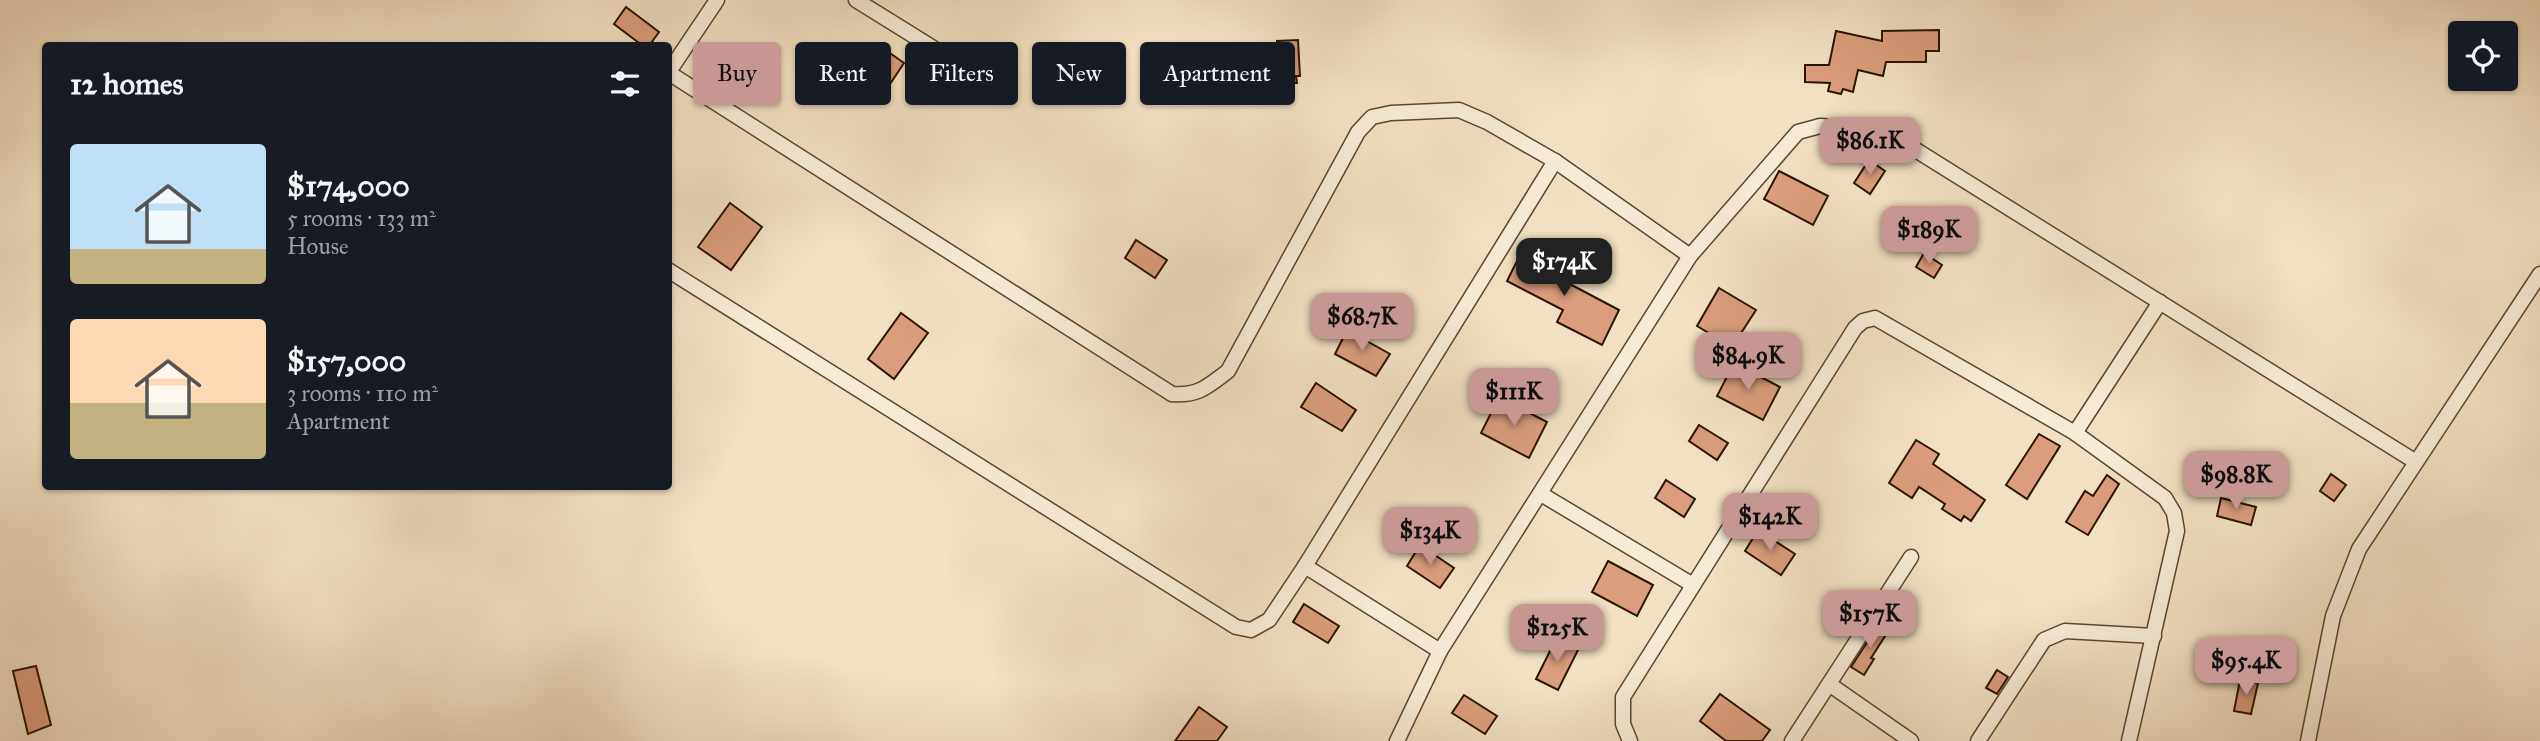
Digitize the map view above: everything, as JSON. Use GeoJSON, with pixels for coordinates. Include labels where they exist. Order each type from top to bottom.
{"type":"FeatureCollection","features":[{"type":"Feature","properties":{"kind":"street"},"geometry":{"type":"LineString","coordinates":[[672,68],[717,0]]}},
{"type":"Feature","properties":{"kind":"street"},"geometry":{"type":"LineString","coordinates":[[856,0],[924,42]]}},
{"type":"Feature","properties":{"kind":"street"},"geometry":{"type":"LineString","coordinates":[[672,75],[1172,394],[1189,395],[1205,389],[1228,371],[1357,132],[1373,117],[1391,113],[1458,110],[1487,122],[1555,161],[1690,256]]}},
{"type":"Feature","properties":{"kind":"street"},"geometry":{"type":"LineString","coordinates":[[1397,741],[1440,651],[1690,256],[1798,132],[1820,126],[1849,128],[1911,148],[2416,462]]}},
{"type":"Feature","properties":{"kind":"street"},"geometry":{"type":"LineString","coordinates":[[672,273],[1236,627],[1251,630],[1269,620],[1305,566],[1555,161]]}},
{"type":"Feature","properties":{"kind":"street"},"geometry":{"type":"LineString","coordinates":[[2308,741],[2333,616],[2359,549],[2540,274]]}},
{"type":"Feature","properties":{"kind":"street"},"geometry":{"type":"LineString","coordinates":[[2075,433],[2160,302]]}},
{"type":"Feature","properties":{"kind":"street"},"geometry":{"type":"LineString","coordinates":[[1630,741],[1623,724],[1623,697],[1855,328],[1863,321],[1875,318],[2075,433],[2165,498],[2174,513],[2177,531],[2129,741]]}},
{"type":"Feature","properties":{"kind":"street"},"geometry":{"type":"LineString","coordinates":[[1541,494],[1693,585]]}},
{"type":"Feature","properties":{"kind":"street"},"geometry":{"type":"LineString","coordinates":[[1792,741],[1911,557]]}},
{"type":"Feature","properties":{"kind":"street"},"geometry":{"type":"LineString","coordinates":[[1305,566],[1440,651]]}},
{"type":"Feature","properties":{"kind":"street"},"geometry":{"type":"LineString","coordinates":[[1978,741],[2044,640],[2065,631],[2154,636]]}},
{"type":"Feature","properties":{"kind":"street"},"geometry":{"type":"LineString","coordinates":[[1829,684],[1911,741]]}},
{"type":"Feature","properties":{"kind":"building"},"geometry":{"type":"Polygon","coordinates":[[[626,7],[659,32],[652,42],[638,42],[614,24],[626,7]]]}},
{"type":"Feature","properties":{"kind":"building"},"geometry":{"type":"Polygon","coordinates":[[[1939,30],[1939,51],[1926,51],[1926,62],[1886,62],[1883,76],[1858,70],[1853,92],[1843,89],[1841,94],[1828,91],[1830,83],[1805,82],[1805,65],[1829,65],[1836,31],[1882,41],[1882,31],[1939,30]]]}},
{"type":"Feature","properties":{"kind":"building"},"geometry":{"type":"Polygon","coordinates":[[[1298,40],[1300,76],[1296,76],[1297,83],[1295,83],[1295,42],[1277,41],[1298,40]]]}},
{"type":"Feature","properties":{"kind":"building"},"geometry":{"type":"Polygon","coordinates":[[[891,54],[904,63],[891,82],[891,54]]]}},
{"type":"Feature","properties":{"kind":"building"},"geometry":{"type":"Polygon","coordinates":[[[1869,160],[1885,171],[1870,194],[1854,183],[1869,160]]]}},
{"type":"Feature","properties":{"kind":"building"},"geometry":{"type":"Polygon","coordinates":[[[1779,171],[1828,196],[1813,225],[1764,199],[1779,171]]]}},
{"type":"Feature","properties":{"kind":"building"},"geometry":{"type":"Polygon","coordinates":[[[730,203],[762,227],[731,270],[698,247],[730,203]]]}},
{"type":"Feature","properties":{"kind":"building"},"geometry":{"type":"Polygon","coordinates":[[[1136,240],[1167,260],[1155,278],[1125,258],[1136,240]]]}},
{"type":"Feature","properties":{"kind":"building"},"geometry":{"type":"Polygon","coordinates":[[[1522,251],[1569,276],[1566,282],[1619,310],[1602,345],[1557,322],[1563,310],[1507,281],[1522,251]]]}},
{"type":"Feature","properties":{"kind":"building"},"geometry":{"type":"Polygon","coordinates":[[[1924,253],[1942,265],[1934,278],[1916,267],[1924,253]]]}},
{"type":"Feature","properties":{"kind":"building"},"geometry":{"type":"Polygon","coordinates":[[[1719,288],[1756,310],[1732,347],[1697,326],[1719,288]]]}},
{"type":"Feature","properties":{"kind":"building"},"geometry":{"type":"Polygon","coordinates":[[[901,313],[928,333],[894,379],[868,359],[901,313]]]}},
{"type":"Feature","properties":{"kind":"building"},"geometry":{"type":"Polygon","coordinates":[[[1347,330],[1390,354],[1376,376],[1335,354],[1347,330]]]}},
{"type":"Feature","properties":{"kind":"building"},"geometry":{"type":"Polygon","coordinates":[[[1734,363],[1780,387],[1763,420],[1717,396],[1734,363]]]}},
{"type":"Feature","properties":{"kind":"building"},"geometry":{"type":"Polygon","coordinates":[[[1316,383],[1356,410],[1342,431],[1301,407],[1316,383]]]}},
{"type":"Feature","properties":{"kind":"building"},"geometry":{"type":"Polygon","coordinates":[[[1499,397],[1547,422],[1529,458],[1481,433],[1499,397]]]}},
{"type":"Feature","properties":{"kind":"building"},"geometry":{"type":"Polygon","coordinates":[[[1699,425],[1728,443],[1717,460],[1689,441],[1699,425]]]}},
{"type":"Feature","properties":{"kind":"building"},"geometry":{"type":"Polygon","coordinates":[[[2039,434],[2060,446],[2027,499],[2006,485],[2039,434]]]}},
{"type":"Feature","properties":{"kind":"building"},"geometry":{"type":"Polygon","coordinates":[[[1916,440],[1939,454],[1933,464],[1985,500],[1971,521],[1964,516],[1961,521],[1942,509],[1945,504],[1919,487],[1912,498],[1889,483],[1916,440]]]}},
{"type":"Feature","properties":{"kind":"building"},"geometry":{"type":"Polygon","coordinates":[[[2331,474],[2346,485],[2334,501],[2320,491],[2331,474]]]}},
{"type":"Feature","properties":{"kind":"building"},"geometry":{"type":"Polygon","coordinates":[[[2107,475],[2119,484],[2088,535],[2066,522],[2085,491],[2093,496],[2107,475]]]}},
{"type":"Feature","properties":{"kind":"building"},"geometry":{"type":"Polygon","coordinates":[[[1666,480],[1695,499],[1684,517],[1655,498],[1666,480]]]}},
{"type":"Feature","properties":{"kind":"building"},"geometry":{"type":"Polygon","coordinates":[[[2221,498],[2256,507],[2251,525],[2217,516],[2221,498]]]}},
{"type":"Feature","properties":{"kind":"building"},"geometry":{"type":"Polygon","coordinates":[[[1758,530],[1795,554],[1781,575],[1745,551],[1758,530]]]}},
{"type":"Feature","properties":{"kind":"building"},"geometry":{"type":"Polygon","coordinates":[[[1420,545],[1454,568],[1440,588],[1407,566],[1420,545]]]}},
{"type":"Feature","properties":{"kind":"building"},"geometry":{"type":"Polygon","coordinates":[[[1608,561],[1653,585],[1637,616],[1592,592],[1608,561]]]}},
{"type":"Feature","properties":{"kind":"building"},"geometry":{"type":"Polygon","coordinates":[[[1894,601],[1908,610],[1897,627],[1884,617],[1894,601]]]}},
{"type":"Feature","properties":{"kind":"building"},"geometry":{"type":"Polygon","coordinates":[[[1304,604],[1339,626],[1328,643],[1293,622],[1304,604]]]}},
{"type":"Feature","properties":{"kind":"building"},"geometry":{"type":"Polygon","coordinates":[[[1879,624],[1889,630],[1871,658],[1874,659],[1864,675],[1851,667],[1879,624]]]}},
{"type":"Feature","properties":{"kind":"building"},"geometry":{"type":"Polygon","coordinates":[[[1557,637],[1579,648],[1558,690],[1536,679],[1557,637]]]}},
{"type":"Feature","properties":{"kind":"building"},"geometry":{"type":"Polygon","coordinates":[[[36,666],[51,725],[28,734],[13,671],[36,666]]]}},
{"type":"Feature","properties":{"kind":"building"},"geometry":{"type":"Polygon","coordinates":[[[1997,670],[2008,677],[1997,694],[1986,688],[1997,670]]]}},
{"type":"Feature","properties":{"kind":"building"},"geometry":{"type":"Polygon","coordinates":[[[2240,680],[2258,683],[2251,714],[2234,711],[2240,680]]]}},
{"type":"Feature","properties":{"kind":"building"},"geometry":{"type":"Polygon","coordinates":[[[1720,694],[1770,730],[1762,741],[1726,741],[1700,721],[1720,694]]]}},
{"type":"Feature","properties":{"kind":"building"},"geometry":{"type":"Polygon","coordinates":[[[1464,695],[1497,716],[1485,734],[1452,713],[1464,695]]]}},
{"type":"Feature","properties":{"kind":"building"},"geometry":{"type":"Polygon","coordinates":[[[1199,707],[1227,727],[1217,741],[1175,741],[1199,707]]]}}]}
